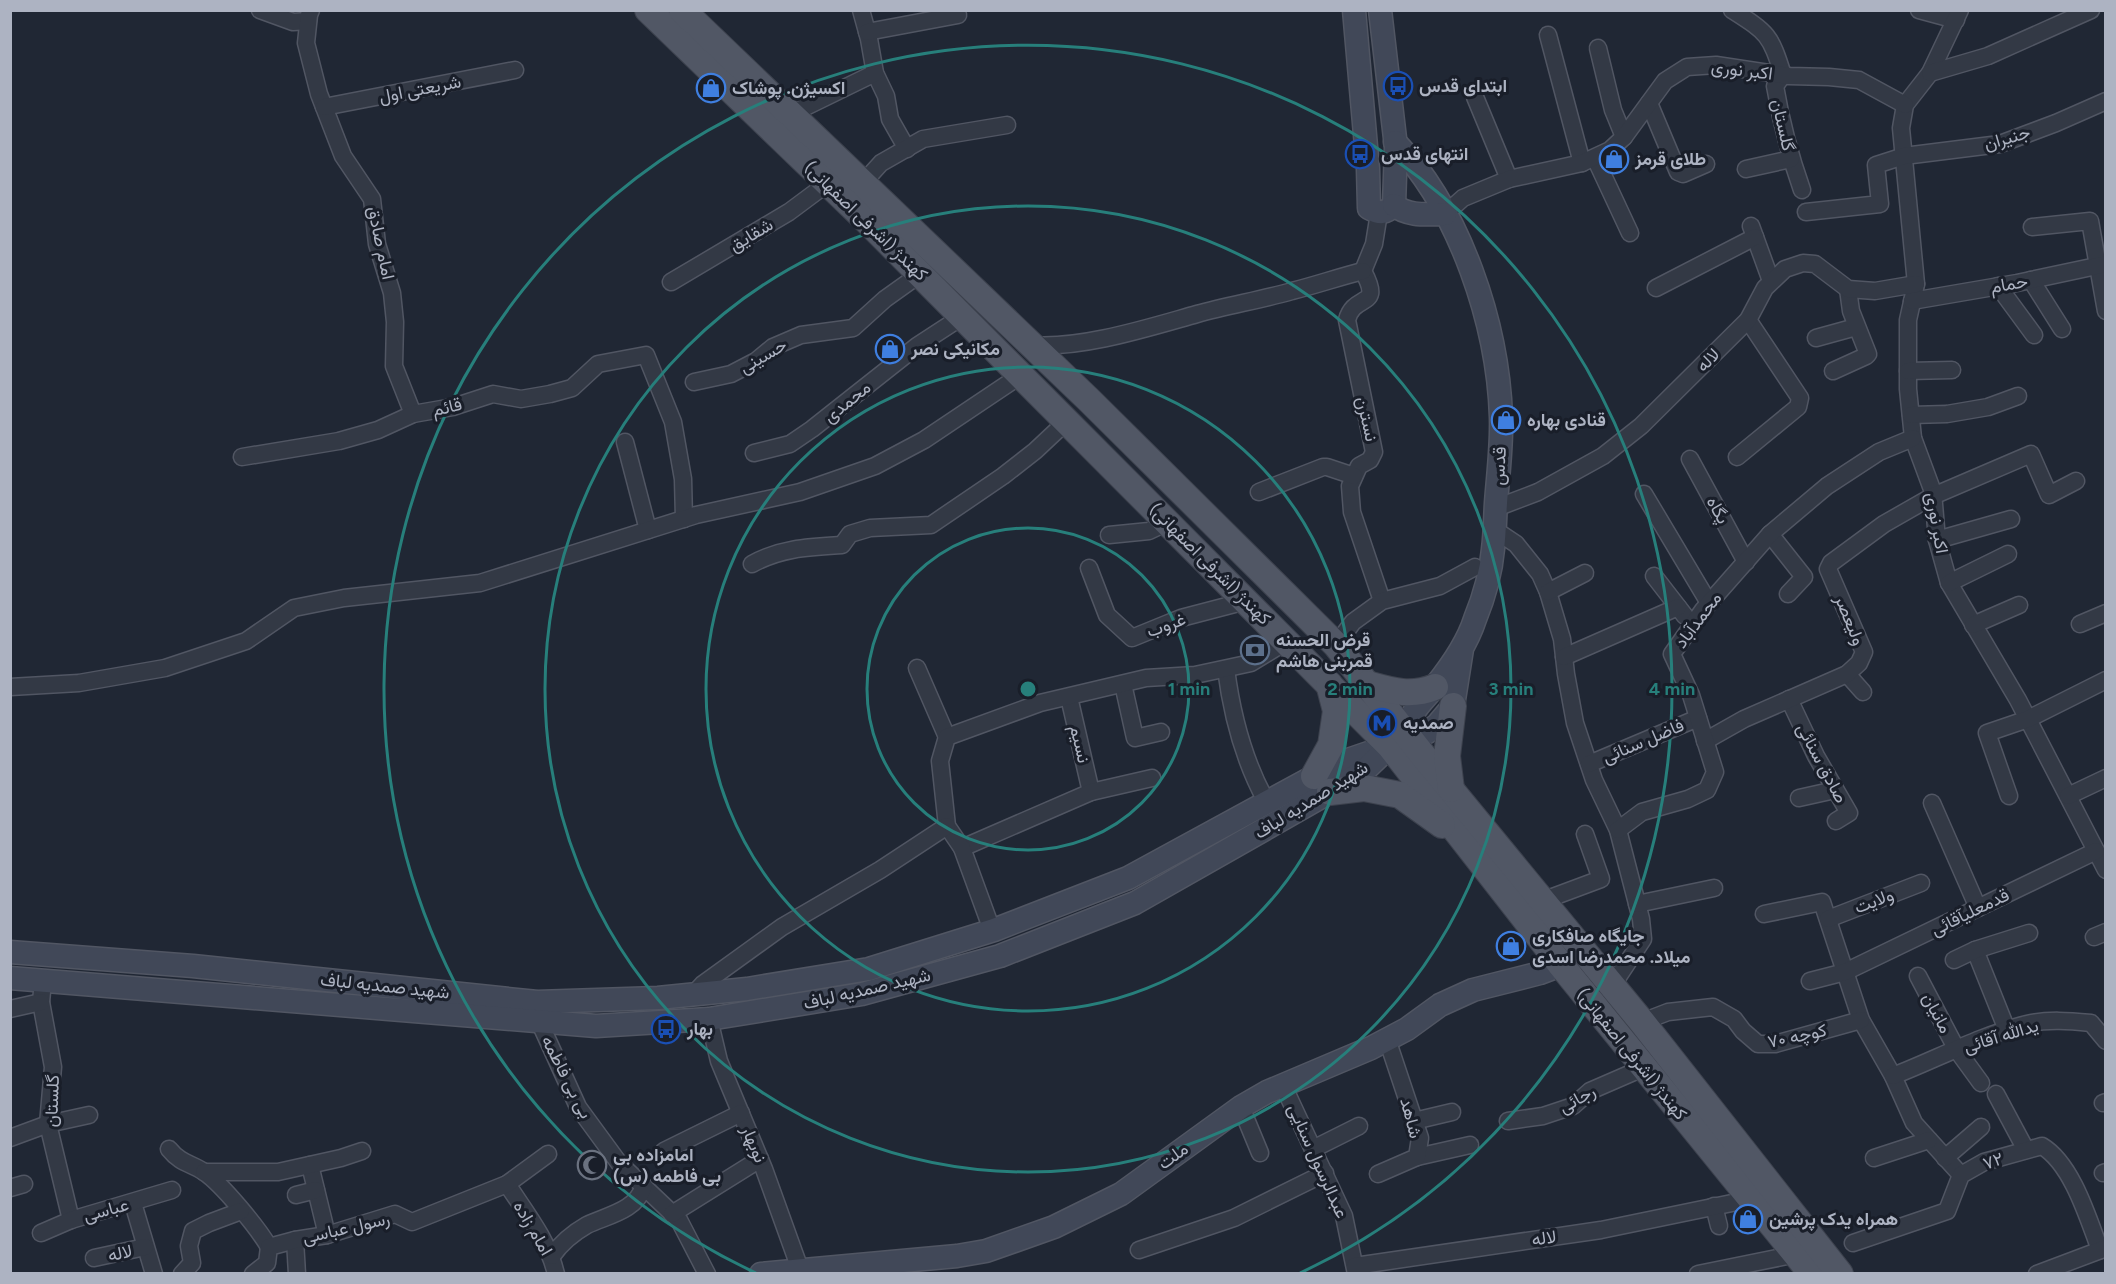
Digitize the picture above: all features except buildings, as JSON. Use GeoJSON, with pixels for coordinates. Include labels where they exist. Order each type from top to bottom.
{"type":"FeatureCollection","features":[{"type":"Feature","properties":{"kind":"main road","name":"کهندژ (اشرفی اصفهانی)"},"geometry":{"type":"LineString","coordinates":[[648,10],[732,75],[789,115],[1030,345],[1336,645],[1367,684],[1398,740],[1465,841],[1643,1068],[1805,1264]]}},
{"type":"Feature","properties":{"kind":"main road","name":"کهندژ (اشرفی اصفهانی)"},"geometry":{"type":"LineString","coordinates":[[682,10],[732,75],[828,183],[1329,684],[1398,740],[1451,790],[1642,1022],[1840,1274]]}},
{"type":"Feature","properties":{"kind":"main road"},"geometry":{"type":"LineString","coordinates":[[1354,10],[1368,163],[1381,209]]}},
{"type":"Feature","properties":{"kind":"main road"},"geometry":{"type":"LineString","coordinates":[[1380,10],[1395,142],[1381,209]]}},
{"type":"Feature","properties":{"kind":"main road","name":"قدس"},"geometry":{"type":"LineString","coordinates":[[1395,142],[1416,164],[1446,214],[1469,264],[1480,298],[1495,368],[1501,416],[1493,550],[1485,590],[1462,649]]}},
{"type":"Feature","properties":{"kind":"main road"},"geometry":{"type":"LineString","coordinates":[[1381,209],[1446,214]]}},
{"type":"Feature","properties":{"kind":"main road"},"geometry":{"type":"LineString","coordinates":[[1398,740],[1417,705],[1435,687],[1462,649]]}},
{"type":"Feature","properties":{"kind":"main road"},"geometry":{"type":"LineString","coordinates":[[1451,790],[1447,756],[1462,649]]}},
{"type":"Feature","properties":{"kind":"main road"},"geometry":{"type":"LineString","coordinates":[[1329,684],[1336,711],[1322,784],[1400,795],[1465,841]]}},
{"type":"Feature","properties":{"kind":"main road"},"geometry":{"type":"LineString","coordinates":[[1367,684],[1391,691],[1420,693],[1435,687]]}},
{"type":"Feature","properties":{"kind":"main road","name":"شهید صمدیه لباف"},"geometry":{"type":"LineString","coordinates":[[10,952],[193,966],[448,1004],[539,1021],[596,1026],[710,1019],[862,994],[1000,956],[1135,903],[1242,843],[1322,784],[1339,763],[1398,740],[1426,734],[1453,706]]}},
{"type":"Feature","properties":{"kind":"main road","name":"شهید صمدیه لباف"},"geometry":{"type":"LineString","coordinates":[[10,978],[42,991],[448,1004],[658,998],[747,989],[869,969],[994,930],[1128,878],[1266,801],[1322,784]]}},
{"type":"Feature","properties":{"kind":"main road"},"geometry":{"type":"LineString","coordinates":[[1228,822],[1242,843]]}},
{"type":"Feature","properties":{"kind":"main road","name":"ملت"},"geometry":{"type":"LineString","coordinates":[[761,1274],[957,1256],[986,1251],[1054,1227],[1121,1194],[1241,1107],[1283,1085],[1407,1029],[1440,1005],[1473,990],[1540,974],[1561,965]]}},
{"type":"Feature","properties":{"kind":"street"},"geometry":{"type":"LineString","coordinates":[[260,10],[293,22],[310,16]]}},
{"type":"Feature","properties":{"kind":"street"},"geometry":{"type":"LineString","coordinates":[[861,10],[875,73],[886,96],[890,119],[907,149]]}},
{"type":"Feature","properties":{"kind":"street","name":"گلستان"},"geometry":{"type":"LineString","coordinates":[[1732,10],[1762,29],[1774,47],[1783,75],[1775,86],[1791,159],[1802,190]]}},
{"type":"Feature","properties":{"kind":"street"},"geometry":{"type":"LineString","coordinates":[[1905,105],[1930,74],[1958,15],[1919,10]]}},
{"type":"Feature","properties":{"kind":"street"},"geometry":{"type":"LineString","coordinates":[[1930,74],[1988,56],[2091,10]]}},
{"type":"Feature","properties":{"kind":"street"},"geometry":{"type":"LineString","coordinates":[[867,32],[958,15]]}},
{"type":"Feature","properties":{"kind":"street","name":"امام صادق"},"geometry":{"type":"LineString","coordinates":[[310,16],[306,43],[324,107],[343,156],[372,199],[377,244],[392,293],[395,322],[394,366],[413,414]]}},
{"type":"Feature","properties":{"kind":"street"},"geometry":{"type":"LineString","coordinates":[[1548,35],[1589,161],[1630,233]]}},
{"type":"Feature","properties":{"kind":"street"},"geometry":{"type":"LineString","coordinates":[[1598,48],[1613,110],[1624,137]]}},
{"type":"Feature","properties":{"kind":"street","name":"اکبر نوری"},"geometry":{"type":"LineString","coordinates":[[1446,214],[1463,198],[1509,179],[1589,161],[1610,150],[1624,137],[1665,81],[1687,67],[1724,65],[1783,75],[1859,80],[1905,105],[1902,128],[1916,284],[1908,320],[1911,415],[1913,438],[1933,496],[1937,540],[1949,583],[2028,719],[2068,796],[2097,842],[2106,870]]}},
{"type":"Feature","properties":{"kind":"street","name":"شریعتی اول"},"geometry":{"type":"LineString","coordinates":[[324,107],[515,70]]}},
{"type":"Feature","properties":{"kind":"street"},"geometry":{"type":"LineString","coordinates":[[789,115],[875,73]]}},
{"type":"Feature","properties":{"kind":"street"},"geometry":{"type":"LineString","coordinates":[[1475,97],[1509,179]]}},
{"type":"Feature","properties":{"kind":"street","name":"جنیران"},"geometry":{"type":"LineString","coordinates":[[1806,212],[1880,204],[1876,165],[1904,156],[2000,144],[2106,101]]}},
{"type":"Feature","properties":{"kind":"street"},"geometry":{"type":"LineString","coordinates":[[1649,103],[1678,172],[1683,174],[1706,164]]}},
{"type":"Feature","properties":{"kind":"street"},"geometry":{"type":"LineString","coordinates":[[862,184],[881,163],[923,140],[1006,125]]}},
{"type":"Feature","properties":{"kind":"street"},"geometry":{"type":"LineString","coordinates":[[1746,169],[1791,159]]}},
{"type":"Feature","properties":{"kind":"street","name":"شقایق"},"geometry":{"type":"LineString","coordinates":[[670,282],[789,212],[828,183]]}},
{"type":"Feature","properties":{"kind":"street"},"geometry":{"type":"LineString","coordinates":[[1030,345],[1059,346],[1137,331],[1363,271],[1374,244],[1381,209]]}},
{"type":"Feature","properties":{"kind":"street"},"geometry":{"type":"LineString","coordinates":[[2032,227],[2090,221],[2101,265],[2106,311]]}},
{"type":"Feature","properties":{"kind":"street"},"geometry":{"type":"LineString","coordinates":[[1656,288],[1753,231],[1771,281]]}},
{"type":"Feature","properties":{"kind":"street","name":"لاله"},"geometry":{"type":"LineString","coordinates":[[1496,508],[1538,492],[1604,456],[1641,426],[1748,320],[1771,281],[1785,269],[1803,263],[1815,264],[1848,289]]}},
{"type":"Feature","properties":{"kind":"street","name":"حمام"},"geometry":{"type":"LineString","coordinates":[[1912,301],[2101,265]]}},
{"type":"Feature","properties":{"kind":"street","name":"نسترن"},"geometry":{"type":"LineString","coordinates":[[1354,476],[1359,466],[1370,460],[1374,452],[1347,320],[1351,310],[1372,291],[1363,271]]}},
{"type":"Feature","properties":{"kind":"street","name":"حسینی"},"geometry":{"type":"LineString","coordinates":[[694,382],[731,374],[756,361],[773,347],[801,335],[852,328],[885,299],[920,274]]}},
{"type":"Feature","properties":{"kind":"street"},"geometry":{"type":"LineString","coordinates":[[2031,280],[2062,329]]}},
{"type":"Feature","properties":{"kind":"street"},"geometry":{"type":"LineString","coordinates":[[1833,371],[1868,354],[1851,311],[1848,289],[1875,291],[1916,284]]}},
{"type":"Feature","properties":{"kind":"street"},"geometry":{"type":"LineString","coordinates":[[1998,286],[2034,335]]}},
{"type":"Feature","properties":{"kind":"street","name":"محمدی"},"geometry":{"type":"LineString","coordinates":[[754,453],[790,444],[917,346],[963,316]]}},
{"type":"Feature","properties":{"kind":"street"},"geometry":{"type":"LineString","coordinates":[[1737,457],[1798,407],[1800,402],[1800,398],[1748,320]]}},
{"type":"Feature","properties":{"kind":"street"},"geometry":{"type":"LineString","coordinates":[[1816,338],[1856,327]]}},
{"type":"Feature","properties":{"kind":"street","name":"قائم"},"geometry":{"type":"LineString","coordinates":[[242,457],[339,441],[378,430],[413,414],[453,407],[493,394],[521,399],[550,394],[572,388],[598,364],[646,355],[673,423],[683,479],[684,519]]}},
{"type":"Feature","properties":{"kind":"street"},"geometry":{"type":"LineString","coordinates":[[1908,371],[1952,370]]}},
{"type":"Feature","properties":{"kind":"street"},"geometry":{"type":"LineString","coordinates":[[10,687],[79,683],[165,668],[246,641],[294,608],[344,598],[480,583],[684,519],[800,492],[875,466],[924,440],[1021,375]]}},
{"type":"Feature","properties":{"kind":"street"},"geometry":{"type":"LineString","coordinates":[[1911,415],[1947,414],[1988,407],[2018,396]]}},
{"type":"Feature","properties":{"kind":"street"},"geometry":{"type":"LineString","coordinates":[[752,564],[767,555],[794,548],[842,545],[850,534],[870,528],[931,525],[1035,452],[1067,421]]}},
{"type":"Feature","properties":{"kind":"street","name":"محمدآباد"},"geometry":{"type":"LineString","coordinates":[[1618,830],[1642,812],[1688,799],[1707,790],[1715,772],[1691,696],[1672,654],[1692,625],[1770,534],[1827,486],[1879,452],[1913,438]]}},
{"type":"Feature","properties":{"kind":"street"},"geometry":{"type":"LineString","coordinates":[[625,442],[648,530]]}},
{"type":"Feature","properties":{"kind":"street"},"geometry":{"type":"LineString","coordinates":[[1933,496],[2031,454],[2049,495],[2076,481]]}},
{"type":"Feature","properties":{"kind":"street","name":"پگاه"},"geometry":{"type":"LineString","coordinates":[[1690,459],[1746,562]]}},
{"type":"Feature","properties":{"kind":"street"},"geometry":{"type":"LineString","coordinates":[[1259,492],[1327,466],[1354,476],[1350,486],[1352,512],[1382,602]]}},
{"type":"Feature","properties":{"kind":"street"},"geometry":{"type":"LineString","coordinates":[[1644,494],[1709,603]]}},
{"type":"Feature","properties":{"kind":"street","name":"ولیعصر"},"geometry":{"type":"LineString","coordinates":[[1705,741],[1744,719],[1847,674],[1859,663],[1864,652],[1828,569],[1831,563],[1884,524],[1933,496]]}},
{"type":"Feature","properties":{"kind":"street"},"geometry":{"type":"LineString","coordinates":[[1937,540],[2011,519]]}},
{"type":"Feature","properties":{"kind":"street"},"geometry":{"type":"LineString","coordinates":[[1109,536],[1149,531],[1168,522]]}},
{"type":"Feature","properties":{"kind":"street"},"geometry":{"type":"LineString","coordinates":[[1495,530],[1516,544],[1540,574],[1548,592],[1562,639],[1575,723],[1594,780],[1618,830],[1637,904],[1643,939],[1612,986]]}},
{"type":"Feature","properties":{"kind":"street"},"geometry":{"type":"LineString","coordinates":[[1770,534],[1804,577],[1788,594]]}},
{"type":"Feature","properties":{"kind":"street"},"geometry":{"type":"LineString","coordinates":[[1949,583],[2008,554]]}},
{"type":"Feature","properties":{"kind":"street"},"geometry":{"type":"LineString","coordinates":[[1336,645],[1353,622],[1382,602],[1440,586],[1474,567]]}},
{"type":"Feature","properties":{"kind":"street","name":"غروب"},"geometry":{"type":"LineString","coordinates":[[1089,568],[1107,615],[1132,638],[1180,618],[1246,601]]}},
{"type":"Feature","properties":{"kind":"street"},"geometry":{"type":"LineString","coordinates":[[1548,592],[1585,573]]}},
{"type":"Feature","properties":{"kind":"street"},"geometry":{"type":"LineString","coordinates":[[1654,576],[1692,625]]}},
{"type":"Feature","properties":{"kind":"street"},"geometry":{"type":"LineString","coordinates":[[1973,625],[2019,605]]}},
{"type":"Feature","properties":{"kind":"street"},"geometry":{"type":"LineString","coordinates":[[1564,657],[1678,608]]}},
{"type":"Feature","properties":{"kind":"street"},"geometry":{"type":"LineString","coordinates":[[2080,624],[2106,613]]}},
{"type":"Feature","properties":{"kind":"street"},"geometry":{"type":"LineString","coordinates":[[947,737],[1040,704],[1146,678],[1195,675],[1251,663],[1287,641]]}},
{"type":"Feature","properties":{"kind":"street"},"geometry":{"type":"LineString","coordinates":[[917,668],[947,737],[940,760],[947,826],[962,848],[994,930]]}},
{"type":"Feature","properties":{"kind":"street"},"geometry":{"type":"LineString","coordinates":[[1226,669],[1230,702],[1240,742],[1253,778],[1266,801]]}},
{"type":"Feature","properties":{"kind":"street"},"geometry":{"type":"LineString","coordinates":[[1847,674],[1863,692]]}},
{"type":"Feature","properties":{"kind":"street"},"geometry":{"type":"LineString","coordinates":[[2009,796],[1988,733],[2028,719],[2106,680]]}},
{"type":"Feature","properties":{"kind":"street"},"geometry":{"type":"LineString","coordinates":[[1124,684],[1135,738],[1161,732]]}},
{"type":"Feature","properties":{"kind":"street","name":"نسیم"},"geometry":{"type":"LineString","coordinates":[[1069,697],[1091,792]]}},
{"type":"Feature","properties":{"kind":"street","name":"صادق سنائی"},"geometry":{"type":"LineString","coordinates":[[1789,699],[1816,756],[1849,813],[1836,821]]}},
{"type":"Feature","properties":{"kind":"street","name":"فاضل سنائی"},"geometry":{"type":"LineString","coordinates":[[1589,764],[1698,718]]}},
{"type":"Feature","properties":{"kind":"street"},"geometry":{"type":"LineString","coordinates":[[962,848],[1091,792],[1152,778]]}},
{"type":"Feature","properties":{"kind":"street"},"geometry":{"type":"LineString","coordinates":[[2068,796],[2106,778]]}},
{"type":"Feature","properties":{"kind":"street"},"geometry":{"type":"LineString","coordinates":[[1799,798],[1835,790]]}},
{"type":"Feature","properties":{"kind":"street"},"geometry":{"type":"LineString","coordinates":[[1932,803],[1978,908]]}},
{"type":"Feature","properties":{"kind":"street"},"geometry":{"type":"LineString","coordinates":[[693,994],[703,984],[782,927],[880,870],[947,826]]}},
{"type":"Feature","properties":{"kind":"street"},"geometry":{"type":"LineString","coordinates":[[1542,901],[1601,879],[1585,834]]}},
{"type":"Feature","properties":{"kind":"street","name":"قدمعلیآقائی"},"geometry":{"type":"LineString","coordinates":[[1810,981],[1845,972],[1978,908],[2097,842]]}},
{"type":"Feature","properties":{"kind":"street","name":"ولایت"},"geometry":{"type":"LineString","coordinates":[[1828,919],[1921,883]]}},
{"type":"Feature","properties":{"kind":"street"},"geometry":{"type":"LineString","coordinates":[[1637,904],[1714,888]]}},
{"type":"Feature","properties":{"kind":"street"},"geometry":{"type":"LineString","coordinates":[[1764,914],[1822,902],[1861,1020],[1893,1076],[1914,1123],[1960,1175]]}},
{"type":"Feature","properties":{"kind":"street"},"geometry":{"type":"LineString","coordinates":[[1954,960],[1975,950],[2029,933]]}},
{"type":"Feature","properties":{"kind":"street"},"geometry":{"type":"LineString","coordinates":[[1975,950],[2007,1030]]}},
{"type":"Feature","properties":{"kind":"street","name":"مانیان"},"geometry":{"type":"LineString","coordinates":[[1918,976],[1957,1050],[1981,1083]]}},
{"type":"Feature","properties":{"kind":"street"},"geometry":{"type":"LineString","coordinates":[[10,1009],[42,991]]}},
{"type":"Feature","properties":{"kind":"street","name":"گلستان"},"geometry":{"type":"LineString","coordinates":[[42,991],[53,1067],[48,1124],[71,1220]]}},
{"type":"Feature","properties":{"kind":"street","name":"کوچه ۷۰"},"geometry":{"type":"LineString","coordinates":[[1642,1022],[1668,1012],[1713,1006],[1734,1019],[1743,1031],[1758,1044],[1775,1044],[1861,1020]]}},
{"type":"Feature","properties":{"kind":"street","name":"نوبهار"},"geometry":{"type":"LineString","coordinates":[[710,1019],[718,1061],[760,1159],[800,1269]]}},
{"type":"Feature","properties":{"kind":"street","name":"بی بی فاطمه"},"geometry":{"type":"LineString","coordinates":[[539,1021],[578,1107],[619,1163],[679,1220],[706,1274]]}},
{"type":"Feature","properties":{"kind":"street","name":"یدالله آقائی"},"geometry":{"type":"LineString","coordinates":[[1893,1076],[2007,1030],[2028,1024],[2063,1021],[2091,1023],[2106,1041]]}},
{"type":"Feature","properties":{"kind":"street","name":"شاهد"},"geometry":{"type":"LineString","coordinates":[[1378,1174],[1417,1157],[1420,1138],[1387,1039]]}},
{"type":"Feature","properties":{"kind":"street","name":"رجائی"},"geometry":{"type":"LineString","coordinates":[[1508,1121],[1543,1116],[1573,1106],[1590,1091],[1643,1068]]}},
{"type":"Feature","properties":{"kind":"street","name":"عبدالرسول سنایی"},"geometry":{"type":"LineString","coordinates":[[1283,1085],[1344,1215],[1356,1270]]}},
{"type":"Feature","properties":{"kind":"street"},"geometry":{"type":"LineString","coordinates":[[1996,1094],[2026,1150]]}},
{"type":"Feature","properties":{"kind":"street"},"geometry":{"type":"LineString","coordinates":[[1241,1107],[1260,1153]]}},
{"type":"Feature","properties":{"kind":"street"},"geometry":{"type":"LineString","coordinates":[[1414,1121],[1452,1112]]}},
{"type":"Feature","properties":{"kind":"street"},"geometry":{"type":"LineString","coordinates":[[664,1151],[741,1113]]}},
{"type":"Feature","properties":{"kind":"street"},"geometry":{"type":"LineString","coordinates":[[10,1138],[48,1124],[89,1115]]}},
{"type":"Feature","properties":{"kind":"street"},"geometry":{"type":"LineString","coordinates":[[1313,1149],[1359,1126]]}},
{"type":"Feature","properties":{"kind":"street"},"geometry":{"type":"LineString","coordinates":[[1945,1158],[1982,1126]]}},
{"type":"Feature","properties":{"kind":"street"},"geometry":{"type":"LineString","coordinates":[[1875,1158],[1929,1140]]}},
{"type":"Feature","properties":{"kind":"street"},"geometry":{"type":"LineString","coordinates":[[1417,1157],[1470,1144]]}},
{"type":"Feature","properties":{"kind":"street","name":"۷۲"},"geometry":{"type":"LineString","coordinates":[[1853,1243],[1947,1211],[1960,1175],[1984,1162],[2042,1146],[2054,1153],[2077,1193],[2103,1249]]}},
{"type":"Feature","properties":{"kind":"street"},"geometry":{"type":"LineString","coordinates":[[170,1149],[175,1157],[190,1167],[204,1172],[278,1172],[362,1151]]}},
{"type":"Feature","properties":{"kind":"street","name":"رسول عباسی"},"geometry":{"type":"LineString","coordinates":[[269,1247],[327,1235],[394,1214],[412,1222],[507,1184],[548,1154]]}},
{"type":"Feature","properties":{"kind":"street"},"geometry":{"type":"LineString","coordinates":[[672,1214],[760,1159]]}},
{"type":"Feature","properties":{"kind":"street"},"geometry":{"type":"LineString","coordinates":[[310,1165],[327,1235]]}},
{"type":"Feature","properties":{"kind":"street"},"geometry":{"type":"LineString","coordinates":[[204,1172],[260,1232],[269,1247],[267,1263],[253,1274]]}},
{"type":"Feature","properties":{"kind":"street"},"geometry":{"type":"LineString","coordinates":[[1139,1250],[1234,1218],[1325,1173]]}},
{"type":"Feature","properties":{"kind":"street","name":"امام زاده"},"geometry":{"type":"LineString","coordinates":[[507,1184],[552,1256],[556,1274]]}},
{"type":"Feature","properties":{"kind":"street"},"geometry":{"type":"LineString","coordinates":[[552,1256],[561,1243],[585,1227],[630,1208],[644,1186]]}},
{"type":"Feature","properties":{"kind":"street","name":"عباسی"},"geometry":{"type":"LineString","coordinates":[[40,1233],[71,1220],[172,1190]]}},
{"type":"Feature","properties":{"kind":"street"},"geometry":{"type":"LineString","coordinates":[[296,1195],[316,1190]]}},
{"type":"Feature","properties":{"kind":"street"},"geometry":{"type":"LineString","coordinates":[[133,1203],[154,1274]]}},
{"type":"Feature","properties":{"kind":"street","name":"لاله"},"geometry":{"type":"LineString","coordinates":[[1356,1270],[1601,1230],[1732,1203]]}},
{"type":"Feature","properties":{"kind":"street"},"geometry":{"type":"LineString","coordinates":[[1714,1206],[1719,1226]]}},
{"type":"Feature","properties":{"kind":"street"},"geometry":{"type":"LineString","coordinates":[[182,1274],[192,1263],[189,1246],[193,1232],[241,1211]]}},
{"type":"Feature","properties":{"kind":"street"},"geometry":{"type":"LineString","coordinates":[[295,1240],[297,1274]]}},
{"type":"Feature","properties":{"kind":"street","name":"لاله"},"geometry":{"type":"LineString","coordinates":[[94,1258],[145,1248]]}},
{"type":"Feature","properties":{"kind":"street"},"geometry":{"type":"LineString","coordinates":[[2037,1274],[2103,1249]]}},
{"type":"Feature","properties":{"kind":"street"},"geometry":{"type":"LineString","coordinates":[[1698,1274],[1805,1264]]}},
{"type":"Feature","properties":{"kind":"place","name":"ابتدای قدس"},"geometry":{"type":"Point","coordinates":[1398,86]}},
{"type":"Feature","properties":{"kind":"place","name":"اکسیژن. پوشاک"},"geometry":{"type":"Point","coordinates":[711,88]}},
{"type":"Feature","properties":{"kind":"place","name":"انتهای قدس"},"geometry":{"type":"Point","coordinates":[1360,154]}},
{"type":"Feature","properties":{"kind":"place","name":"طلای قرمز"},"geometry":{"type":"Point","coordinates":[1614,159]}},
{"type":"Feature","properties":{"kind":"place","name":"مکانیکی نصر"},"geometry":{"type":"Point","coordinates":[890,349]}},
{"type":"Feature","properties":{"kind":"place","name":"قنادی بهاره"},"geometry":{"type":"Point","coordinates":[1506,420]}},
{"type":"Feature","properties":{"kind":"place","name":"قرض الحسنه قمربنی هاشم"},"geometry":{"type":"Point","coordinates":[1255,650]}},
{"type":"Feature","properties":{"kind":"place","name":"صمدیه"},"geometry":{"type":"Point","coordinates":[1382,723]}},
{"type":"Feature","properties":{"kind":"place","name":"جایگاه صافکاری میلاد. محمدرضا اسدی"},"geometry":{"type":"Point","coordinates":[1511,946]}},
{"type":"Feature","properties":{"kind":"place","name":"بهار"},"geometry":{"type":"Point","coordinates":[666,1029]}},
{"type":"Feature","properties":{"kind":"place","name":"امامزاده بی بی فاطمه (س)"},"geometry":{"type":"Point","coordinates":[592,1165]}},
{"type":"Feature","properties":{"kind":"place","name":"همراه یدک پرشین"},"geometry":{"type":"Point","coordinates":[1748,1219]}}]}
